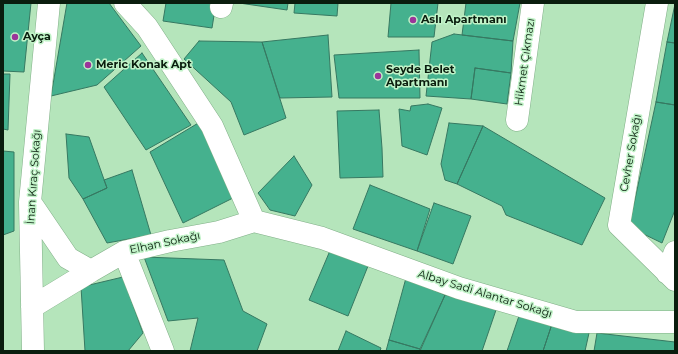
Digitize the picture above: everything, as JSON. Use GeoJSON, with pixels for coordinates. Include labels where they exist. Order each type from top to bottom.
{"type":"FeatureCollection","features":[{"type":"Feature","properties":{"kind":"street","name":"İnan Kıraç Sokağı"},"geometry":{"type":"LineString","coordinates":[[33,351],[30,202],[49,3]]}},
{"type":"Feature","properties":{"kind":"street","name":"Hikmet Çıkmazı"},"geometry":{"type":"LineString","coordinates":[[517,120],[533,3]]}},
{"type":"Feature","properties":{"kind":"street","name":"Cevher Sokağı"},"geometry":{"type":"LineString","coordinates":[[657,3],[619,225],[671,277]]}},
{"type":"Feature","properties":{"kind":"street"},"geometry":{"type":"LineString","coordinates":[[128,4],[147,28],[212,126],[254,222]]}},
{"type":"Feature","properties":{"kind":"street"},"geometry":{"type":"LineString","coordinates":[[30,202],[68,258],[91,272]]}},
{"type":"Feature","properties":{"kind":"street","name":"Albay Sadi Alantar Sokağı"},"geometry":{"type":"LineString","coordinates":[[219,232],[254,222],[322,238],[459,288],[576,322],[675,322]]}},
{"type":"Feature","properties":{"kind":"street","name":"Elhan Sokağı"},"geometry":{"type":"LineString","coordinates":[[32,307],[124,252],[170,240],[219,232]]}},
{"type":"Feature","properties":{"kind":"street"},"geometry":{"type":"LineString","coordinates":[[124,252],[163,351]]}},
{"type":"Feature","properties":{"kind":"street"},"geometry":{"type":"LineString","coordinates":[[671,277],[675,252]]}},
{"type":"Feature","properties":{"kind":"building","name":"Ayça"},"geometry":{"type":"Polygon","coordinates":[[[3,3],[31,3],[24,72],[3,71],[3,3]]]}},
{"type":"Feature","properties":{"kind":"building","name":"Meric Konak Apt"},"geometry":{"type":"Polygon","coordinates":[[[67,3],[109,3],[141,46],[97,85],[51,96],[67,3]]]}},
{"type":"Feature","properties":{"kind":"building"},"geometry":{"type":"Polygon","coordinates":[[[166,3],[216,3],[212,28],[163,21],[166,3]]]}},
{"type":"Feature","properties":{"kind":"building"},"geometry":{"type":"Polygon","coordinates":[[[239,3],[288,3],[287,10],[239,3]]]}},
{"type":"Feature","properties":{"kind":"building"},"geometry":{"type":"Polygon","coordinates":[[[295,3],[338,3],[337,16],[294,13],[295,3]]]}},
{"type":"Feature","properties":{"kind":"building","name":"Aslı Apartmanı"},"geometry":{"type":"Polygon","coordinates":[[[391,3],[438,3],[434,37],[388,37],[391,3]]]}},
{"type":"Feature","properties":{"kind":"building"},"geometry":{"type":"Polygon","coordinates":[[[466,3],[520,3],[513,41],[462,35],[466,3]]]}},
{"type":"Feature","properties":{"kind":"building"},"geometry":{"type":"Polygon","coordinates":[[[675,4],[675,43],[667,42],[675,4]]]}},
{"type":"Feature","properties":{"kind":"building"},"geometry":{"type":"Polygon","coordinates":[[[454,34],[513,41],[511,73],[475,68],[471,99],[426,96],[432,42],[454,34]]]}},
{"type":"Feature","properties":{"kind":"building"},"geometry":{"type":"Polygon","coordinates":[[[328,35],[332,97],[280,98],[262,42],[328,35]]]}},
{"type":"Feature","properties":{"kind":"building"},"geometry":{"type":"Polygon","coordinates":[[[199,41],[262,42],[286,118],[244,135],[231,102],[184,59],[199,41]]]}},
{"type":"Feature","properties":{"kind":"building"},"geometry":{"type":"Polygon","coordinates":[[[667,42],[675,43],[675,105],[656,102],[667,42]]]}},
{"type":"Feature","properties":{"kind":"building","name":"Seyde Belet Apartmanı"},"geometry":{"type":"Polygon","coordinates":[[[419,50],[420,98],[339,98],[334,55],[419,50]]]}},
{"type":"Feature","properties":{"kind":"building"},"geometry":{"type":"Polygon","coordinates":[[[142,53],[191,125],[146,150],[104,87],[142,53]]]}},
{"type":"Feature","properties":{"kind":"building"},"geometry":{"type":"Polygon","coordinates":[[[475,68],[511,73],[507,104],[471,99],[475,68]]]}},
{"type":"Feature","properties":{"kind":"building"},"geometry":{"type":"Polygon","coordinates":[[[3,74],[10,74],[8,130],[3,129],[3,74]]]}},
{"type":"Feature","properties":{"kind":"building"},"geometry":{"type":"Polygon","coordinates":[[[656,102],[675,105],[675,210],[662,243],[629,227],[656,102]]]}},
{"type":"Feature","properties":{"kind":"building"},"geometry":{"type":"Polygon","coordinates":[[[428,104],[442,108],[427,155],[402,146],[399,109],[410,111],[411,106],[428,104]]]}},
{"type":"Feature","properties":{"kind":"building"},"geometry":{"type":"Polygon","coordinates":[[[379,110],[383,177],[340,178],[337,111],[379,110]]]}},
{"type":"Feature","properties":{"kind":"building"},"geometry":{"type":"Polygon","coordinates":[[[200,122],[237,196],[183,223],[150,152],[200,122]]]}},
{"type":"Feature","properties":{"kind":"building"},"geometry":{"type":"Polygon","coordinates":[[[449,123],[483,126],[457,184],[445,180],[441,164],[449,123]]]}},
{"type":"Feature","properties":{"kind":"building"},"geometry":{"type":"Polygon","coordinates":[[[483,126],[605,198],[582,245],[506,215],[502,206],[457,184],[483,126]]]}},
{"type":"Feature","properties":{"kind":"building"},"geometry":{"type":"Polygon","coordinates":[[[66,134],[89,137],[107,188],[83,199],[69,178],[66,134]]]}},
{"type":"Feature","properties":{"kind":"building"},"geometry":{"type":"Polygon","coordinates":[[[3,151],[14,152],[14,231],[3,235],[3,151]]]}},
{"type":"Feature","properties":{"kind":"building"},"geometry":{"type":"Polygon","coordinates":[[[294,156],[312,185],[295,216],[270,210],[258,193],[294,156]]]}},
{"type":"Feature","properties":{"kind":"building"},"geometry":{"type":"Polygon","coordinates":[[[132,170],[151,235],[107,243],[83,199],[107,188],[104,180],[132,170]]]}},
{"type":"Feature","properties":{"kind":"building"},"geometry":{"type":"Polygon","coordinates":[[[370,185],[430,209],[417,251],[353,229],[370,185]]]}},
{"type":"Feature","properties":{"kind":"building"},"geometry":{"type":"Polygon","coordinates":[[[434,203],[471,216],[453,264],[417,251],[434,203]]]}},
{"type":"Feature","properties":{"kind":"building"},"geometry":{"type":"Polygon","coordinates":[[[332,246],[370,261],[348,316],[309,300],[332,246]]]}},
{"type":"Feature","properties":{"kind":"building"},"geometry":{"type":"Polygon","coordinates":[[[144,257],[224,260],[243,311],[267,324],[257,351],[190,351],[198,318],[168,321],[144,257]]]}},
{"type":"Feature","properties":{"kind":"building"},"geometry":{"type":"Polygon","coordinates":[[[123,277],[143,333],[128,351],[85,351],[81,287],[123,277]]]}},
{"type":"Feature","properties":{"kind":"building"},"geometry":{"type":"Polygon","coordinates":[[[406,278],[445,295],[420,349],[389,340],[406,278]]]}},
{"type":"Feature","properties":{"kind":"building"},"geometry":{"type":"Polygon","coordinates":[[[445,295],[497,307],[482,351],[420,351],[445,295]]]}},
{"type":"Feature","properties":{"kind":"building"},"geometry":{"type":"Polygon","coordinates":[[[521,310],[553,321],[543,351],[507,351],[521,310]]]}},
{"type":"Feature","properties":{"kind":"building"},"geometry":{"type":"Polygon","coordinates":[[[553,321],[589,333],[585,351],[543,351],[553,321]]]}},
{"type":"Feature","properties":{"kind":"building"},"geometry":{"type":"Polygon","coordinates":[[[346,331],[381,348],[380,351],[338,351],[346,331]]]}},
{"type":"Feature","properties":{"kind":"building"},"geometry":{"type":"Polygon","coordinates":[[[597,333],[675,342],[675,351],[594,351],[597,333]]]}},
{"type":"Feature","properties":{"kind":"building"},"geometry":{"type":"Polygon","coordinates":[[[389,340],[420,349],[420,351],[386,351],[389,340]]]}},
{"type":"Feature","properties":{"kind":"place","name":"Aslı Apartmanı"},"geometry":{"type":"Point","coordinates":[413,20]}},
{"type":"Feature","properties":{"kind":"place","name":"Ayça"},"geometry":{"type":"Point","coordinates":[15,37]}},
{"type":"Feature","properties":{"kind":"place","name":"Meric Konak Apt"},"geometry":{"type":"Point","coordinates":[88,65]}},
{"type":"Feature","properties":{"kind":"place","name":"Seyde Belet Apartmanı"},"geometry":{"type":"Point","coordinates":[378,76]}}]}
